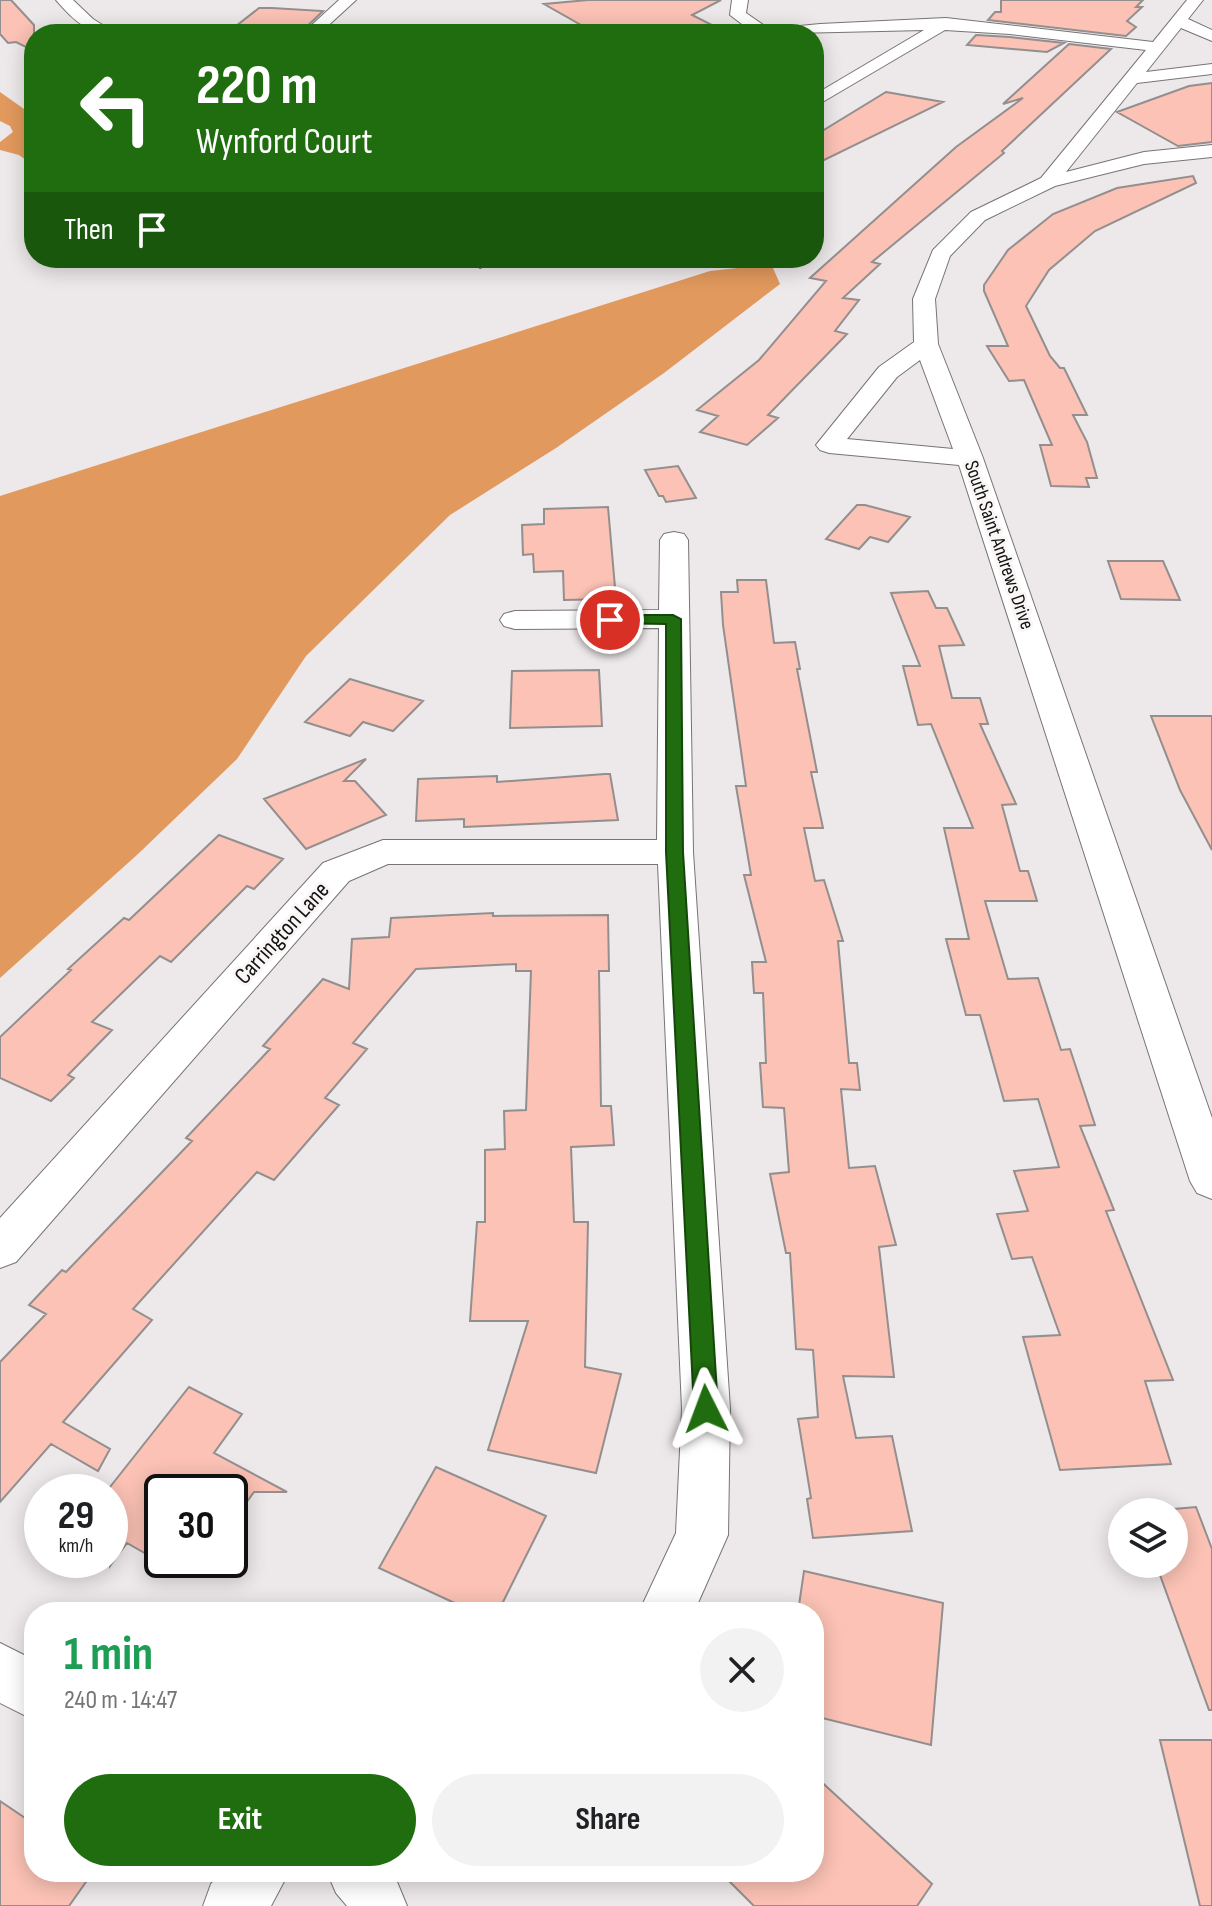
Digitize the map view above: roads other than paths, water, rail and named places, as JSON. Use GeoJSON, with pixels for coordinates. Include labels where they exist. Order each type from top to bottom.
{"type":"FeatureCollection","features":[{"type":"Feature","properties":{"kind":"street"},"geometry":{"type":"LineString","coordinates":[[64,0],[91,24]]}},
{"type":"Feature","properties":{"kind":"street"},"geometry":{"type":"LineString","coordinates":[[321,24],[348,0]]}},
{"type":"Feature","properties":{"kind":"street"},"geometry":{"type":"LineString","coordinates":[[740,0],[738,15],[752,24]]}},
{"type":"Feature","properties":{"kind":"street"},"geometry":{"type":"LineString","coordinates":[[824,96],[946,23],[964,8]]}},
{"type":"Feature","properties":{"kind":"street"},"geometry":{"type":"LineString","coordinates":[[1186,10],[1212,36]]}},
{"type":"Feature","properties":{"kind":"street","name":"South Saint Andrews Drive"},"geometry":{"type":"LineString","coordinates":[[1186,10],[1048,182],[978,216],[940,254],[924,299],[926,344],[970,458],[1212,1181]]}},
{"type":"Feature","properties":{"kind":"street"},"geometry":{"type":"LineString","coordinates":[[824,26],[946,23],[1013,27],[1156,47]]}},
{"type":"Feature","properties":{"kind":"street"},"geometry":{"type":"LineString","coordinates":[[1130,79],[1212,69]]}},
{"type":"Feature","properties":{"kind":"street"},"geometry":{"type":"LineString","coordinates":[[1048,182],[1144,158],[1212,151]]}},
{"type":"Feature","properties":{"kind":"street"},"geometry":{"type":"LineString","coordinates":[[926,344],[888,372],[829,445],[970,458]]}},
{"type":"Feature","properties":{"kind":"street"},"geometry":{"type":"LineString","coordinates":[[671,1602],[702,1535],[706,1409],[675,852],[674,540]]}},
{"type":"Feature","properties":{"kind":"street"},"geometry":{"type":"LineString","coordinates":[[515,620],[673,619]]}},
{"type":"Feature","properties":{"kind":"street","name":"Carrington Lane"},"geometry":{"type":"LineString","coordinates":[[0,1249],[336,872],[383,852],[675,852]]}},
{"type":"Feature","properties":{"kind":"street"},"geometry":{"type":"LineString","coordinates":[[0,1671],[24,1686]]}}]}
